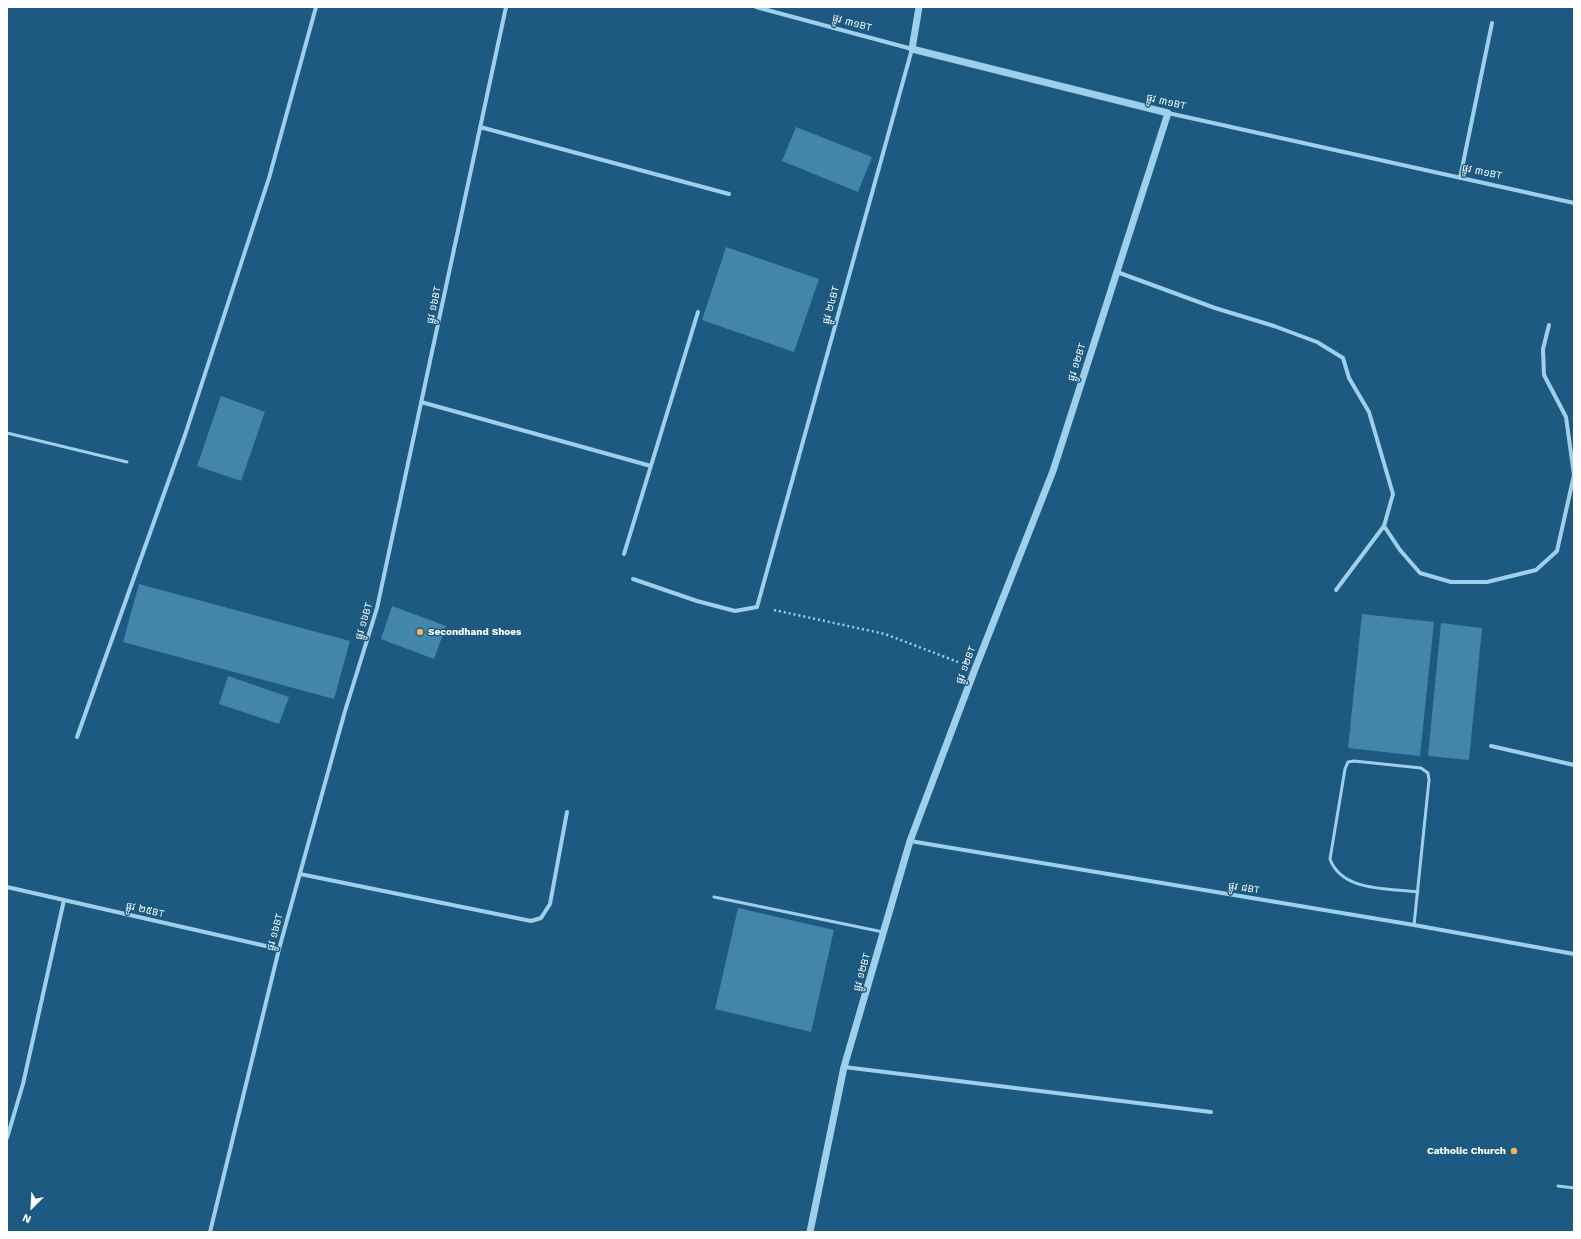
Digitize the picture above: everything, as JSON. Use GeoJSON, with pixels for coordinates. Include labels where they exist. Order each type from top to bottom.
{"type":"FeatureCollection","features":[{"type":"Feature","properties":{"kind":"street"},"geometry":{"type":"LineString","coordinates":[[78,737],[183,442],[269,178],[316,7]]}},
{"type":"Feature","properties":{"kind":"street","name":"ផ្លូវ ១៦BT"},"geometry":{"type":"LineString","coordinates":[[210,1232],[278,949],[345,711],[377,608],[506,7]]}},
{"type":"Feature","properties":{"kind":"street","name":"ផ្លូវ ៣១BT"},"geometry":{"type":"LineString","coordinates":[[756,7],[912,49],[1168,113],[1574,203]]}},
{"type":"Feature","properties":{"kind":"street","name":"ផ្លូវ ២៤BT"},"geometry":{"type":"LineString","coordinates":[[757,607],[912,49],[919,7]]}},
{"type":"Feature","properties":{"kind":"street"},"geometry":{"type":"LineString","coordinates":[[1460,178],[1492,23]]}},
{"type":"Feature","properties":{"kind":"street","name":"ផ្លូវ ១២BT"},"geometry":{"type":"LineString","coordinates":[[810,1232],[844,1067],[910,841],[975,669],[1053,471],[1168,113]]}},
{"type":"Feature","properties":{"kind":"street"},"geometry":{"type":"LineString","coordinates":[[480,127],[729,194]]}},
{"type":"Feature","properties":{"kind":"street"},"geometry":{"type":"LineString","coordinates":[[1117,272],[1215,308],[1274,326],[1317,342],[1343,358],[1349,378],[1368,412],[1393,494],[1384,526],[1336,590]]}},
{"type":"Feature","properties":{"kind":"street"},"geometry":{"type":"LineString","coordinates":[[624,554],[698,312]]}},
{"type":"Feature","properties":{"kind":"street"},"geometry":{"type":"LineString","coordinates":[[1384,526],[1400,550],[1420,572],[1451,582],[1487,582],[1536,570],[1557,551],[1574,476],[1566,417],[1544,375],[1543,349],[1549,325]]}},
{"type":"Feature","properties":{"kind":"street"},"geometry":{"type":"LineString","coordinates":[[421,402],[651,466]]}},
{"type":"Feature","properties":{"kind":"street"},"geometry":{"type":"LineString","coordinates":[[633,579],[697,601],[735,611],[757,607]]}},
{"type":"Feature","properties":{"kind":"street"},"geometry":{"type":"LineString","coordinates":[[1490,746],[1574,765]]}},
{"type":"Feature","properties":{"kind":"street"},"geometry":{"type":"LineString","coordinates":[[300,874],[531,921],[541,918],[550,904],[567,812]]}},
{"type":"Feature","properties":{"kind":"street","name":"ផ្លូវ ៨BT"},"geometry":{"type":"LineString","coordinates":[[910,841],[1414,925],[1574,954]]}},
{"type":"Feature","properties":{"kind":"street","name":"ផ្លូវ ២៥BT"},"geometry":{"type":"LineString","coordinates":[[7,887],[278,949]]}},
{"type":"Feature","properties":{"kind":"street"},"geometry":{"type":"LineString","coordinates":[[7,1138],[23,1084],[64,900]]}},
{"type":"Feature","properties":{"kind":"street"},"geometry":{"type":"LineString","coordinates":[[844,1067],[1212,1112]]}},
{"type":"Feature","properties":{"kind":"lane"},"geometry":{"type":"LineString","coordinates":[[7,433],[127,462]]}},
{"type":"Feature","properties":{"kind":"lane"},"geometry":{"type":"LineString","coordinates":[[1414,925],[1418,892],[1429,780],[1428,773],[1421,768],[1354,761],[1348,762],[1345,769],[1330,858],[1334,869],[1354,884],[1418,892]]}},
{"type":"Feature","properties":{"kind":"lane"},"geometry":{"type":"LineString","coordinates":[[714,897],[884,932]]}},
{"type":"Feature","properties":{"kind":"lane"},"geometry":{"type":"LineString","coordinates":[[1558,1186],[1574,1188]]}},
{"type":"Feature","properties":{"kind":"path"},"geometry":{"type":"LineString","coordinates":[[757,607],[885,634],[975,669]]}},
{"type":"Feature","properties":{"kind":"building"},"geometry":{"type":"Polygon","coordinates":[[[796,127],[872,157],[858,192],[782,161],[796,127]]]}},
{"type":"Feature","properties":{"kind":"building"},"geometry":{"type":"Polygon","coordinates":[[[726,247],[819,279],[794,352],[702,320],[726,247]]]}},
{"type":"Feature","properties":{"kind":"building"},"geometry":{"type":"Polygon","coordinates":[[[221,396],[265,412],[241,481],[197,466],[221,396]]]}},
{"type":"Feature","properties":{"kind":"building"},"geometry":{"type":"Polygon","coordinates":[[[139,584],[350,641],[334,699],[123,642],[139,584]]]}},
{"type":"Feature","properties":{"kind":"building"},"geometry":{"type":"Polygon","coordinates":[[[392,606],[446,626],[434,659],[381,639],[392,606]]]}},
{"type":"Feature","properties":{"kind":"building"},"geometry":{"type":"Polygon","coordinates":[[[1362,614],[1434,622],[1420,756],[1348,748],[1362,614]]]}},
{"type":"Feature","properties":{"kind":"building"},"geometry":{"type":"Polygon","coordinates":[[[1441,623],[1482,628],[1469,760],[1428,756],[1441,623]]]}},
{"type":"Feature","properties":{"kind":"building"},"geometry":{"type":"Polygon","coordinates":[[[228,676],[289,697],[279,724],[219,704],[228,676]]]}},
{"type":"Feature","properties":{"kind":"building"},"geometry":{"type":"Polygon","coordinates":[[[738,908],[834,930],[811,1032],[715,1009],[738,908]]]}},
{"type":"Feature","properties":{"kind":"place","name":"Secondhand Shoes"},"geometry":{"type":"Point","coordinates":[420,632]}},
{"type":"Feature","properties":{"kind":"place","name":"Catholic Church"},"geometry":{"type":"Point","coordinates":[1514,1151]}}]}
